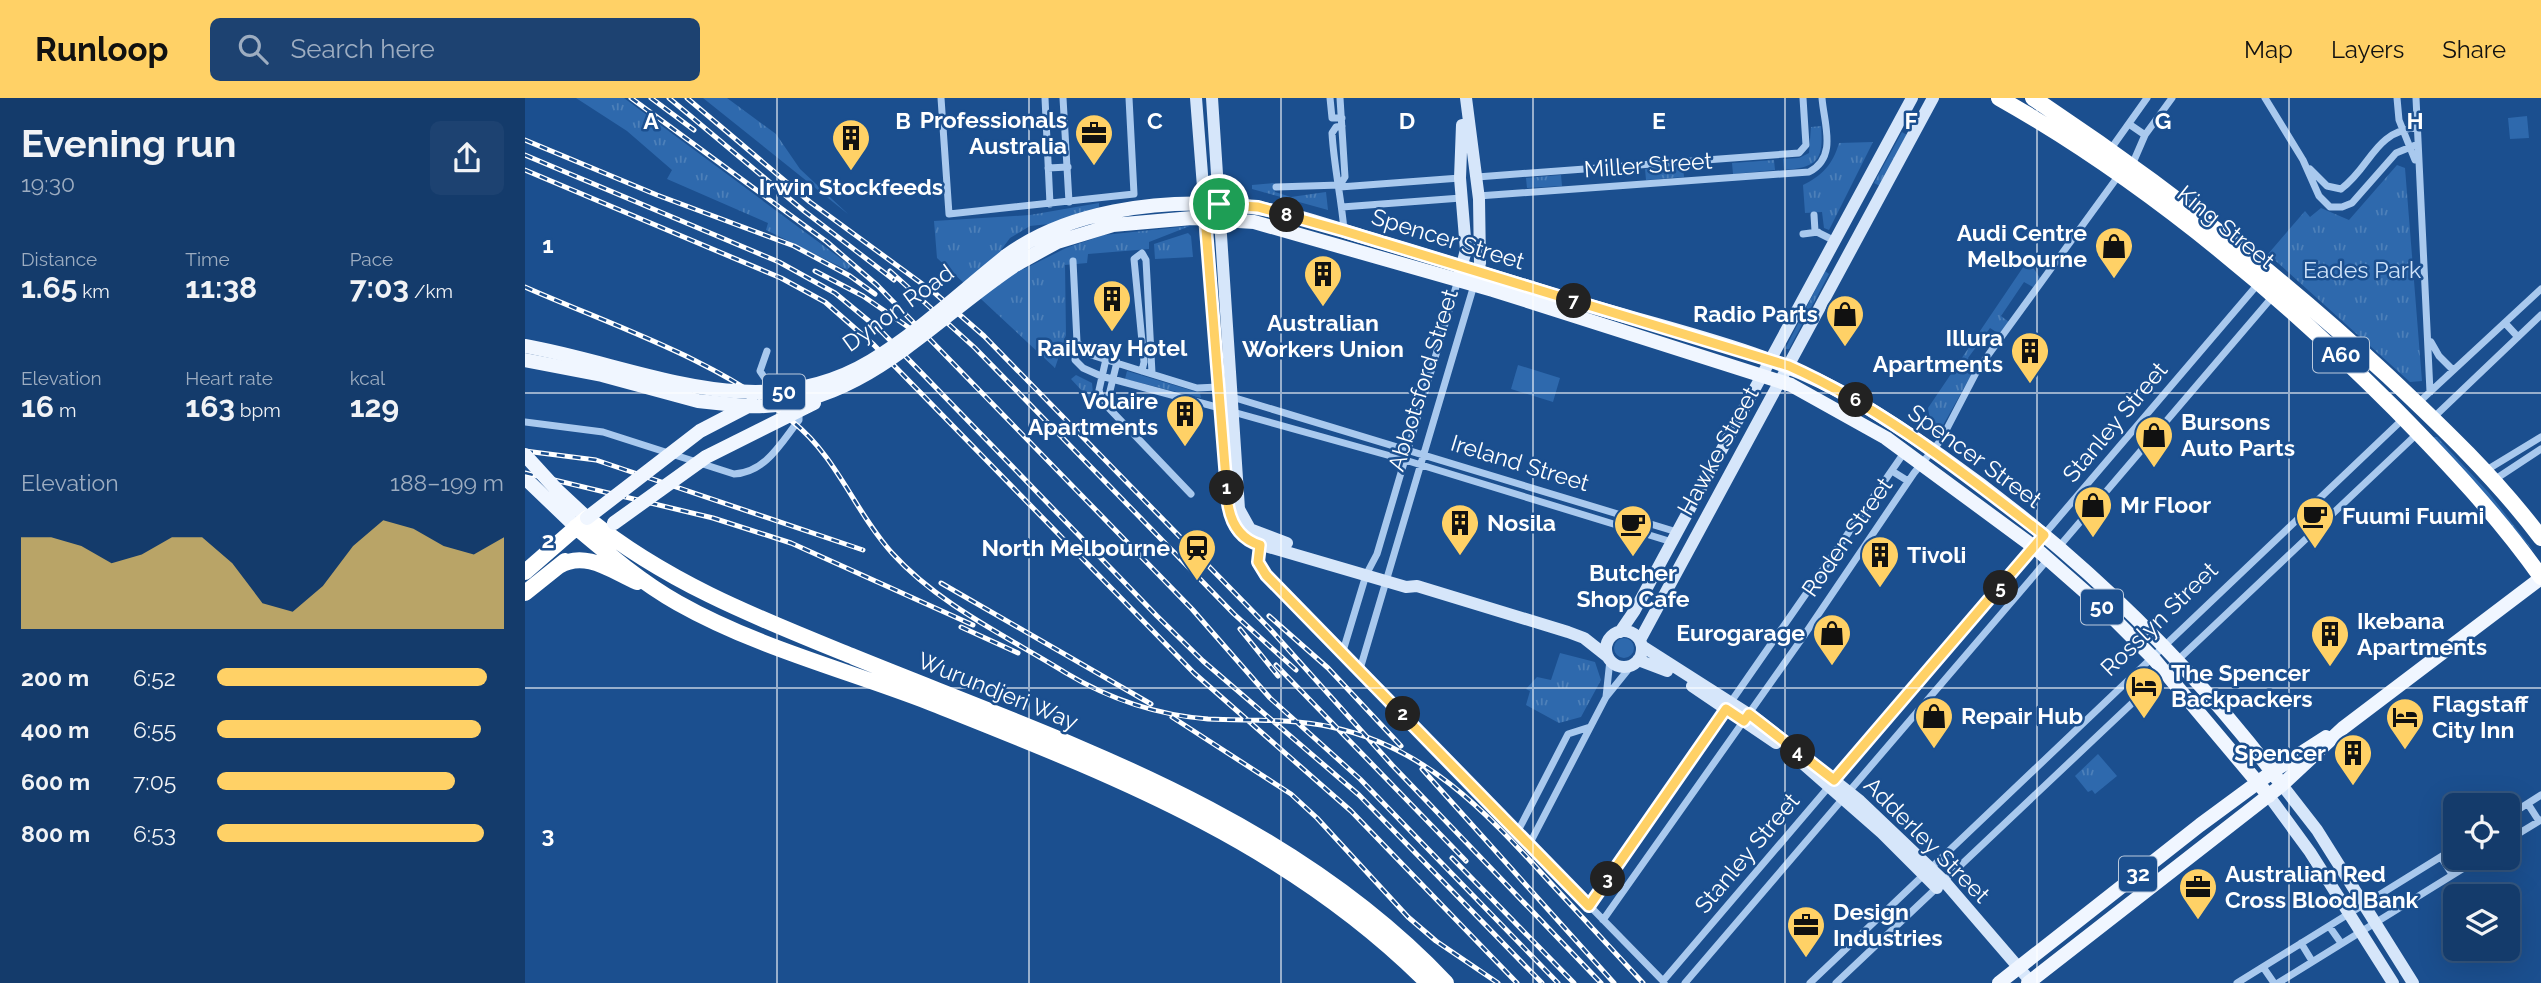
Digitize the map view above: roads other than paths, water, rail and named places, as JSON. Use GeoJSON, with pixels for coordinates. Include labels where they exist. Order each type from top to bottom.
{"type":"FeatureCollection","features":[{"type":"Feature","properties":{"kind":"highway","name":"King Street"},"geometry":{"type":"LineString","coordinates":[[1999,98],[2126,170],[2194,229],[2265,276],[2433,419],[2490,475],[2541,538]]}},
{"type":"Feature","properties":{"kind":"highway"},"geometry":{"type":"LineString","coordinates":[[2033,98],[2110,150],[2126,170]]}},
{"type":"Feature","properties":{"kind":"highway","name":"King Street"},"geometry":{"type":"LineString","coordinates":[[2280,289],[2472,489],[2541,578]]}},
{"type":"Feature","properties":{"kind":"highway","name":"Rosslyn Street"},"geometry":{"type":"LineString","coordinates":[[2404,418],[2417,404]]}},
{"type":"Feature","properties":{"kind":"highway","name":"Rosslyn Street"},"geometry":{"type":"LineString","coordinates":[[2419,432],[2433,419]]}},
{"type":"Feature","properties":{"kind":"highway"},"geometry":{"type":"LineString","coordinates":[[525,572],[582,523]]}},
{"type":"Feature","properties":{"kind":"highway","name":"Wurundjeri Way"},"geometry":{"type":"LineString","coordinates":[[582,523],[662,594],[733,629],[929,702],[1127,783],[1249,844],[1336,902],[1428,983]]}},
{"type":"Feature","properties":{"kind":"highway"},"geometry":{"type":"LineString","coordinates":[[525,593],[597,535]]}},
{"type":"Feature","properties":{"kind":"highway","name":"Wurundjeri Way"},"geometry":{"type":"LineString","coordinates":[[597,535],[726,604],[1088,753],[1215,810],[1255,832],[1331,881],[1407,943],[1446,983]]}},
{"type":"Feature","properties":{"kind":"highway"},"geometry":{"type":"LineString","coordinates":[[559,566],[571,560],[584,559],[662,594]]}},
{"type":"Feature","properties":{"kind":"main road","name":"Spencer Street"},"geometry":{"type":"LineString","coordinates":[[1204,211],[1258,207],[1344,231],[1394,253]]}},
{"type":"Feature","properties":{"kind":"main road","name":"Dynon Road"},"geometry":{"type":"LineString","coordinates":[[525,346],[704,389],[761,394],[793,390],[830,379],[870,361],[1012,260],[1096,228],[1204,211]]}},
{"type":"Feature","properties":{"kind":"main road","name":"Spencer Street"},"geometry":{"type":"LineString","coordinates":[[1220,211],[1260,223],[1394,253],[1686,343],[1769,360],[1789,366],[1854,399],[1910,445],[1922,463],[2048,558],[2100,605],[2153,658],[2269,796]]}},
{"type":"Feature","properties":{"kind":"main road","name":"Dynon Road"},"geometry":{"type":"LineString","coordinates":[[525,360],[602,376],[698,401],[745,406],[803,400],[853,383],[906,349],[1012,260]]}},
{"type":"Feature","properties":{"kind":"main road","name":"Spencer Street"},"geometry":{"type":"LineString","coordinates":[[1686,343],[1780,381],[1865,424],[1932,452],[1995,497],[2059,547],[2111,593],[2178,660],[2283,785]]}},
{"type":"Feature","properties":{"kind":"main road"},"geometry":{"type":"LineString","coordinates":[[597,535],[706,457],[853,383]]}},
{"type":"Feature","properties":{"kind":"main road"},"geometry":{"type":"LineString","coordinates":[[582,523],[692,436],[745,406],[793,390]]}},
{"type":"Feature","properties":{"kind":"main road","name":"Wurundjeri Way"},"geometry":{"type":"LineString","coordinates":[[525,455],[582,523]]}},
{"type":"Feature","properties":{"kind":"main road","name":"Wurundjeri Way"},"geometry":{"type":"LineString","coordinates":[[525,478],[582,523]]}},
{"type":"Feature","properties":{"kind":"main road"},"geometry":{"type":"LineString","coordinates":[[1985,512],[1995,497]]}},
{"type":"Feature","properties":{"kind":"main road","name":"32"},"geometry":{"type":"LineString","coordinates":[[2019,979],[2258,782],[2343,728],[2541,578]]}},
{"type":"Feature","properties":{"kind":"main road"},"geometry":{"type":"LineString","coordinates":[[2100,605],[2111,593]]}},
{"type":"Feature","properties":{"kind":"main road"},"geometry":{"type":"LineString","coordinates":[[2219,739],[2234,726]]}},
{"type":"Feature","properties":{"kind":"main road","name":"32"},"geometry":{"type":"LineString","coordinates":[[2019,979],[2269,796],[2343,728]]}},
{"type":"Feature","properties":{"kind":"street"},"geometry":{"type":"LineString","coordinates":[[941,98],[949,214],[1132,195],[1135,189],[1129,98]]}},
{"type":"Feature","properties":{"kind":"street"},"geometry":{"type":"LineString","coordinates":[[1045,98],[1049,204]]}},
{"type":"Feature","properties":{"kind":"street"},"geometry":{"type":"LineString","coordinates":[[1063,98],[1069,202]]}},
{"type":"Feature","properties":{"kind":"street"},"geometry":{"type":"LineString","coordinates":[[1196,98],[1204,211],[1215,268],[1232,397],[1227,410]]}},
{"type":"Feature","properties":{"kind":"street"},"geometry":{"type":"LineString","coordinates":[[1212,98],[1220,211],[1215,268]]}},
{"type":"Feature","properties":{"kind":"street"},"geometry":{"type":"LineString","coordinates":[[1330,98],[1332,118],[1342,122]]}},
{"type":"Feature","properties":{"kind":"street"},"geometry":{"type":"LineString","coordinates":[[1340,98],[1342,122]]}},
{"type":"Feature","properties":{"kind":"street","name":"Miller Street"},"geometry":{"type":"LineString","coordinates":[[1477,177],[1798,153],[1806,145],[1803,98]]}},
{"type":"Feature","properties":{"kind":"street","name":"Miller Street"},"geometry":{"type":"LineString","coordinates":[[1478,196],[1800,173],[1818,167],[1825,156],[1828,143],[1822,98]]}},
{"type":"Feature","properties":{"kind":"street","name":"Hawke Street"},"geometry":{"type":"LineString","coordinates":[[1615,635],[1674,537],[1912,98]]}},
{"type":"Feature","properties":{"kind":"street","name":"Hawke Street"},"geometry":{"type":"LineString","coordinates":[[1641,643],[1693,541],[1933,98]]}},
{"type":"Feature","properties":{"kind":"street"},"geometry":{"type":"LineString","coordinates":[[2110,150],[2147,98]]}},
{"type":"Feature","properties":{"kind":"street","name":"Roden Street"},"geometry":{"type":"LineString","coordinates":[[1603,919],[1747,717],[1909,481],[1932,452],[1975,374],[2126,170],[2145,135],[2172,98]]}},
{"type":"Feature","properties":{"kind":"street"},"geometry":{"type":"LineString","coordinates":[[2265,98],[2303,160],[2323,202],[2332,207],[2345,206],[2355,200],[2394,155],[2414,145]]}},
{"type":"Feature","properties":{"kind":"street"},"geometry":{"type":"LineString","coordinates":[[2397,98],[2403,129],[2414,145]]}},
{"type":"Feature","properties":{"kind":"street"},"geometry":{"type":"LineString","coordinates":[[2416,98],[2418,127],[2414,145],[2429,339],[2430,392]]}},
{"type":"Feature","properties":{"kind":"street","name":"Abbotsford Street"},"geometry":{"type":"LineString","coordinates":[[1343,651],[1367,571],[1377,554],[1408,450],[1460,273],[1478,196],[1464,104]]}},
{"type":"Feature","properties":{"kind":"street","name":"Abbotsford Street"},"geometry":{"type":"LineString","coordinates":[[1360,669],[1476,278],[1471,225],[1461,198],[1464,104]]}},
{"type":"Feature","properties":{"kind":"street"},"geometry":{"type":"LineString","coordinates":[[1342,122],[1332,133],[1335,178],[1340,186],[1344,231]]}},
{"type":"Feature","properties":{"kind":"street"},"geometry":{"type":"LineString","coordinates":[[2129,124],[2145,135]]}},
{"type":"Feature","properties":{"kind":"street"},"geometry":{"type":"LineString","coordinates":[[1896,126],[1913,135]]}},
{"type":"Feature","properties":{"kind":"street"},"geometry":{"type":"LineString","coordinates":[[2341,189],[2381,143],[2403,129],[2418,127]]}},
{"type":"Feature","properties":{"kind":"street"},"geometry":{"type":"LineString","coordinates":[[2381,143],[2394,155]]}},
{"type":"Feature","properties":{"kind":"street"},"geometry":{"type":"LineString","coordinates":[[2303,160],[2327,186],[2341,189]]}},
{"type":"Feature","properties":{"kind":"street"},"geometry":{"type":"LineString","coordinates":[[1048,168],[1068,166]]}},
{"type":"Feature","properties":{"kind":"street"},"geometry":{"type":"LineString","coordinates":[[1276,187],[1340,186],[1460,178]]}},
{"type":"Feature","properties":{"kind":"street"},"geometry":{"type":"LineString","coordinates":[[2341,189],[2345,206]]}},
{"type":"Feature","properties":{"kind":"street"},"geometry":{"type":"LineString","coordinates":[[1342,207],[1461,198]]}},
{"type":"Feature","properties":{"kind":"street"},"geometry":{"type":"LineString","coordinates":[[1814,215],[1818,232]]}},
{"type":"Feature","properties":{"kind":"street"},"geometry":{"type":"LineString","coordinates":[[1803,234],[1818,232],[1836,242]]}},
{"type":"Feature","properties":{"kind":"street"},"geometry":{"type":"LineString","coordinates":[[1142,371],[1134,259],[1142,253],[1146,260],[1152,373]]}},
{"type":"Feature","properties":{"kind":"street"},"geometry":{"type":"LineString","coordinates":[[1073,261],[1077,342],[1088,354],[1197,388],[1218,387]]}},
{"type":"Feature","properties":{"kind":"street"},"geometry":{"type":"LineString","coordinates":[[1822,265],[1839,274]]}},
{"type":"Feature","properties":{"kind":"street","name":"Stanley Street"},"geometry":{"type":"LineString","coordinates":[[1663,982],[2265,276]]}},
{"type":"Feature","properties":{"kind":"street","name":"Stanley Street"},"geometry":{"type":"LineString","coordinates":[[1685,983],[2280,289]]}},
{"type":"Feature","properties":{"kind":"street","name":"Rosslyn Street"},"geometry":{"type":"LineString","coordinates":[[2417,404],[2541,289]]}},
{"type":"Feature","properties":{"kind":"street","name":"Rosslyn Street"},"geometry":{"type":"LineString","coordinates":[[2433,419],[2541,315]]}},
{"type":"Feature","properties":{"kind":"street"},"geometry":{"type":"LineString","coordinates":[[1220,321],[1218,387],[1227,410],[1230,456],[1245,531],[1261,540],[1584,638],[1617,666],[1635,663]]}},
{"type":"Feature","properties":{"kind":"street"},"geometry":{"type":"LineString","coordinates":[[2505,323],[2518,337]]}},
{"type":"Feature","properties":{"kind":"street"},"geometry":{"type":"LineString","coordinates":[[2429,339],[2438,356],[2453,370]]}},
{"type":"Feature","properties":{"kind":"street","name":"Ireland Street"},"geometry":{"type":"LineString","coordinates":[[1077,342],[1075,360],[1083,368],[1101,376],[1674,537]]}},
{"type":"Feature","properties":{"kind":"street"},"geometry":{"type":"LineString","coordinates":[[767,351],[760,371],[770,386]]}},
{"type":"Feature","properties":{"kind":"street"},"geometry":{"type":"LineString","coordinates":[[1106,359],[1101,376],[1100,397],[1191,494]]}},
{"type":"Feature","properties":{"kind":"street"},"geometry":{"type":"LineString","coordinates":[[1111,411],[1108,398],[1117,362]]}},
{"type":"Feature","properties":{"kind":"street","name":"Ireland Street"},"geometry":{"type":"LineString","coordinates":[[1232,397],[1422,454],[1674,537]]}},
{"type":"Feature","properties":{"kind":"street"},"geometry":{"type":"LineString","coordinates":[[525,422],[603,432],[734,474],[750,472],[765,462],[799,420],[799,413]]}},
{"type":"Feature","properties":{"kind":"street","name":"Rosslyn Street"},"geometry":{"type":"LineString","coordinates":[[1810,983],[2404,418]]}},
{"type":"Feature","properties":{"kind":"street"},"geometry":{"type":"LineString","coordinates":[[1731,430],[1748,440]]}},
{"type":"Feature","properties":{"kind":"street","name":"Rosslyn Street"},"geometry":{"type":"LineString","coordinates":[[1836,983],[2419,432]]}},
{"type":"Feature","properties":{"kind":"street"},"geometry":{"type":"LineString","coordinates":[[2490,475],[2541,437]]}},
{"type":"Feature","properties":{"kind":"street","name":"Roden Street"},"geometry":{"type":"LineString","coordinates":[[1589,906],[1910,445]]}},
{"type":"Feature","properties":{"kind":"street"},"geometry":{"type":"LineString","coordinates":[[2490,475],[2538,451],[2529,445]]}},
{"type":"Feature","properties":{"kind":"street"},"geometry":{"type":"LineString","coordinates":[[1892,471],[1909,481]]}},
{"type":"Feature","properties":{"kind":"street"},"geometry":{"type":"LineString","coordinates":[[1674,537],[1693,541]]}},
{"type":"Feature","properties":{"kind":"street"},"geometry":{"type":"LineString","coordinates":[[1261,540],[1257,557],[1262,570],[1663,982]]}},
{"type":"Feature","properties":{"kind":"street"},"geometry":{"type":"LineString","coordinates":[[1530,843],[1606,697],[1635,663],[1641,643],[1631,633],[1584,638]]}},
{"type":"Feature","properties":{"kind":"street"},"geometry":{"type":"LineString","coordinates":[[1606,697],[1609,659],[1607,647],[1615,635]]}},
{"type":"Feature","properties":{"kind":"street","name":"Adderley Street"},"geometry":{"type":"LineString","coordinates":[[1641,643],[1747,717],[1847,796],[1928,871],[2019,979]]}},
{"type":"Feature","properties":{"kind":"street","name":"Adderley Street"},"geometry":{"type":"LineString","coordinates":[[1635,663],[1679,678],[1728,705]]}},
{"type":"Feature","properties":{"kind":"street"},"geometry":{"type":"LineString","coordinates":[[1518,831],[1567,736],[1574,730],[1590,727]]}},
{"type":"Feature","properties":{"kind":"street","name":"Spencer Street"},"geometry":{"type":"LineString","coordinates":[[2283,785],[2316,830],[2413,983]]}},
{"type":"Feature","properties":{"kind":"street","name":"Spencer Street"},"geometry":{"type":"LineString","coordinates":[[2269,796],[2302,840],[2393,983]]}},
{"type":"Feature","properties":{"kind":"street"},"geometry":{"type":"LineString","coordinates":[[2520,809],[2541,796]]}},
{"type":"Feature","properties":{"kind":"street"},"geometry":{"type":"LineString","coordinates":[[2520,833],[2540,821],[2528,804]]}},
{"type":"Feature","properties":{"kind":"street"},"geometry":{"type":"LineString","coordinates":[[2302,840],[2316,830]]}},
{"type":"Feature","properties":{"kind":"street"},"geometry":{"type":"LineString","coordinates":[[2237,983],[2441,857],[2452,874]]}},
{"type":"Feature","properties":{"kind":"street"},"geometry":{"type":"LineString","coordinates":[[2263,967],[2276,983],[2459,870]]}},
{"type":"Feature","properties":{"kind":"street"},"geometry":{"type":"LineString","coordinates":[[2329,926],[2340,943]]}},
{"type":"Feature","properties":{"kind":"street"},"geometry":{"type":"LineString","coordinates":[[2301,943],[2312,961]]}},
{"type":"Feature","properties":{"kind":"street"},"geometry":{"type":"LineString","coordinates":[[2383,968],[2398,958]]}},
{"type":"Feature","properties":{"kind":"railway"},"geometry":{"type":"LineString","coordinates":[[631,98],[827,242],[877,285],[1192,609],[1270,698],[1360,779],[1558,983]]}},
{"type":"Feature","properties":{"kind":"railway"},"geometry":{"type":"LineString","coordinates":[[651,98],[694,130]]}},
{"type":"Feature","properties":{"kind":"railway"},"geometry":{"type":"LineString","coordinates":[[669,98],[804,211],[894,280]]}},
{"type":"Feature","properties":{"kind":"railway"},"geometry":{"type":"LineString","coordinates":[[687,98],[810,202],[936,294],[984,336],[1270,629],[1392,765],[1601,983]]}},
{"type":"Feature","properties":{"kind":"railway"},"geometry":{"type":"LineString","coordinates":[[525,140],[657,195],[794,246],[850,276],[875,294]]}},
{"type":"Feature","properties":{"kind":"railway"},"geometry":{"type":"LineString","coordinates":[[525,155],[779,262],[835,293],[881,331],[1203,661],[1359,795],[1542,983]]}},
{"type":"Feature","properties":{"kind":"railway"},"geometry":{"type":"LineString","coordinates":[[525,170],[781,278],[825,302],[874,345],[1194,673],[1351,811],[1517,983]]}},
{"type":"Feature","properties":{"kind":"railway"},"geometry":{"type":"LineString","coordinates":[[815,271],[863,296],[908,327]]}},
{"type":"Feature","properties":{"kind":"railway"},"geometry":{"type":"LineString","coordinates":[[890,271],[975,348],[1234,614],[1296,670]]}},
{"type":"Feature","properties":{"kind":"railway"},"geometry":{"type":"LineString","coordinates":[[525,287],[698,362],[763,400],[793,422],[822,451],[879,537],[911,572],[975,619],[1083,683],[1135,705],[1171,714],[1208,719],[1301,722],[1331,727],[1364,736],[1423,765],[1450,784],[1499,828],[1643,983]]}},
{"type":"Feature","properties":{"kind":"railway"},"geometry":{"type":"LineString","coordinates":[[525,451],[596,460],[863,550]]}},
{"type":"Feature","properties":{"kind":"railway"},"geometry":{"type":"LineString","coordinates":[[525,473],[713,518],[791,543],[973,625]]}},
{"type":"Feature","properties":{"kind":"railway"},"geometry":{"type":"LineString","coordinates":[[941,583],[1151,704]]}},
{"type":"Feature","properties":{"kind":"railway"},"geometry":{"type":"LineString","coordinates":[[1269,616],[1328,668],[1401,746]]}},
{"type":"Feature","properties":{"kind":"railway"},"geometry":{"type":"LineString","coordinates":[[961,627],[1018,653]]}},
{"type":"Feature","properties":{"kind":"railway"},"geometry":{"type":"LineString","coordinates":[[1240,629],[1278,676]]}},
{"type":"Feature","properties":{"kind":"railway"},"geometry":{"type":"LineString","coordinates":[[1276,665],[1466,861]]}},
{"type":"Feature","properties":{"kind":"railway"},"geometry":{"type":"LineString","coordinates":[[1172,717],[1291,794],[1317,818],[1408,917],[1436,941],[1498,983]]}},
{"type":"Feature","properties":{"kind":"railway"},"geometry":{"type":"LineString","coordinates":[[1422,769],[1614,983]]}},
{"type":"Feature","properties":{"kind":"railway"},"geometry":{"type":"LineString","coordinates":[[1452,858],[1574,983]]}},
{"type":"Feature","properties":{"kind":"place","name":"Professionals Australia"},"geometry":{"type":"Point","coordinates":[1094,167]}},
{"type":"Feature","properties":{"kind":"place","name":"Irwin Stockfeeds"},"geometry":{"type":"Point","coordinates":[851,172]}},
{"type":"Feature","properties":{"kind":"place","name":"Audi Centre Melbourne"},"geometry":{"type":"Point","coordinates":[2114,280]}},
{"type":"Feature","properties":{"kind":"place","name":"Australian Workers Union"},"geometry":{"type":"Point","coordinates":[1323,308]}},
{"type":"Feature","properties":{"kind":"place","name":"Railway Hotel"},"geometry":{"type":"Point","coordinates":[1112,333]}},
{"type":"Feature","properties":{"kind":"place","name":"Radio Parts"},"geometry":{"type":"Point","coordinates":[1845,348]}},
{"type":"Feature","properties":{"kind":"place","name":"Illura Apartments"},"geometry":{"type":"Point","coordinates":[2030,385]}},
{"type":"Feature","properties":{"kind":"place","name":"Volaire Apartments"},"geometry":{"type":"Point","coordinates":[1185,448]}},
{"type":"Feature","properties":{"kind":"place","name":"Bursons Auto Parts"},"geometry":{"type":"Point","coordinates":[2154,469]}},
{"type":"Feature","properties":{"kind":"place","name":"Mr Floor"},"geometry":{"type":"Point","coordinates":[2093,539]}},
{"type":"Feature","properties":{"kind":"place","name":"Fuumi Fuumi"},"geometry":{"type":"Point","coordinates":[2315,550]}},
{"type":"Feature","properties":{"kind":"place","name":"Nosila"},"geometry":{"type":"Point","coordinates":[1460,557]}},
{"type":"Feature","properties":{"kind":"place","name":"Butcher Shop Cafe"},"geometry":{"type":"Point","coordinates":[1633,558]}},
{"type":"Feature","properties":{"kind":"place","name":"North Melbourne"},"geometry":{"type":"Point","coordinates":[1197,582]}},
{"type":"Feature","properties":{"kind":"place","name":"Tivoli"},"geometry":{"type":"Point","coordinates":[1880,589]}},
{"type":"Feature","properties":{"kind":"place","name":"Eurogarage"},"geometry":{"type":"Point","coordinates":[1832,667]}},
{"type":"Feature","properties":{"kind":"place","name":"Ikebana Apartments"},"geometry":{"type":"Point","coordinates":[2330,668]}},
{"type":"Feature","properties":{"kind":"place","name":"The Spencer Backpackers"},"geometry":{"type":"Point","coordinates":[2144,720]}},
{"type":"Feature","properties":{"kind":"place","name":"Repair Hub"},"geometry":{"type":"Point","coordinates":[1934,750]}},
{"type":"Feature","properties":{"kind":"place","name":"Flagstaff City Inn"},"geometry":{"type":"Point","coordinates":[2405,751]}},
{"type":"Feature","properties":{"kind":"place","name":"Spencer"},"geometry":{"type":"Point","coordinates":[2353,787]}},
{"type":"Feature","properties":{"kind":"place","name":"Australian Red Cross Blood Bank"},"geometry":{"type":"Point","coordinates":[2198,921]}},
{"type":"Feature","properties":{"kind":"place","name":"Design Industries"},"geometry":{"type":"Point","coordinates":[1806,959]}},
{"type":"Feature","properties":{"kind":"park label","name":"Eades Park"},"geometry":{"type":"Point","coordinates":[2362,270]}}]}
